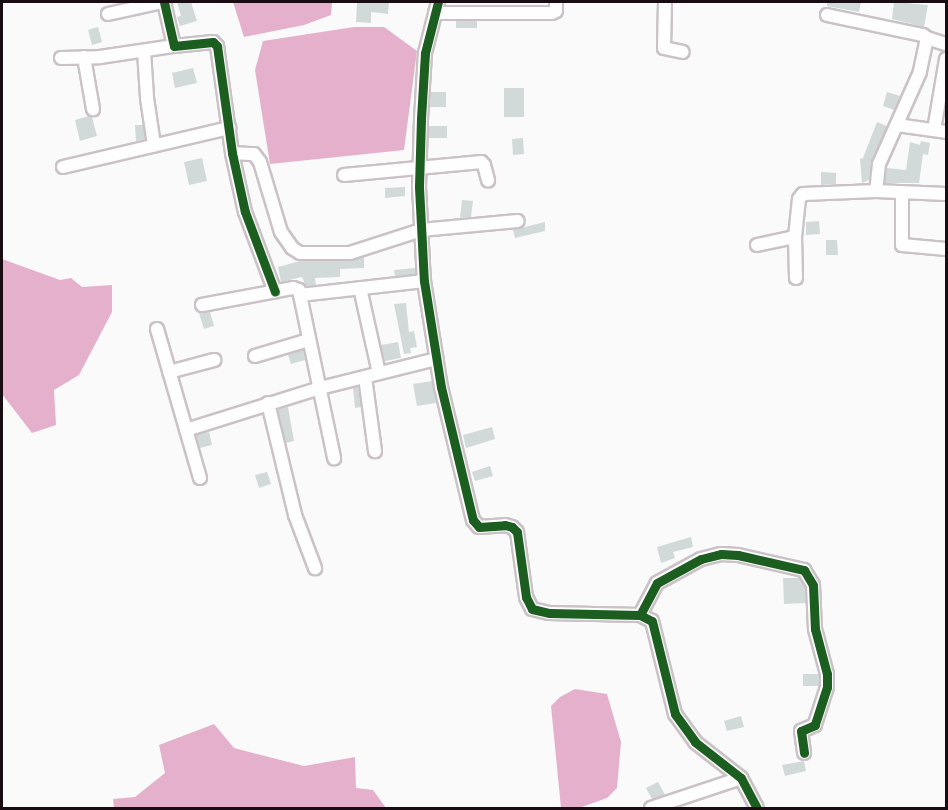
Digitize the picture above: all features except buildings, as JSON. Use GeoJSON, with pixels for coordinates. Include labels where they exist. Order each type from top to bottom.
{"type":"FeatureCollection","features":[{"type":"Feature","properties":{"kind":"street"},"geometry":{"type":"LineString","coordinates":[[108,14],[163,2],[174,46]]}},
{"type":"Feature","properties":{"kind":"street"},"geometry":{"type":"LineString","coordinates":[[556,2],[556,11],[552,13],[436,7],[425,53],[420,167],[424,281],[436,359],[473,520],[479,527],[505,525],[517,532],[526,597],[532,609],[549,613],[640,615],[652,621],[675,714],[695,742],[741,778],[757,808]]}},
{"type":"Feature","properties":{"kind":"street"},"geometry":{"type":"LineString","coordinates":[[665,2],[664,48],[683,52]]}},
{"type":"Feature","properties":{"kind":"street"},"geometry":{"type":"LineString","coordinates":[[827,15],[923,35],[946,44]]}},
{"type":"Feature","properties":{"kind":"street"},"geometry":{"type":"LineString","coordinates":[[876,191],[879,164],[921,68],[927,38]]}},
{"type":"Feature","properties":{"kind":"street"},"geometry":{"type":"LineString","coordinates":[[61,58],[216,42],[232,153],[248,222],[262,253],[275,292]]}},
{"type":"Feature","properties":{"kind":"street"},"geometry":{"type":"LineString","coordinates":[[144,51],[147,98],[154,145]]}},
{"type":"Feature","properties":{"kind":"street"},"geometry":{"type":"LineString","coordinates":[[84,57],[93,109]]}},
{"type":"Feature","properties":{"kind":"street"},"geometry":{"type":"LineString","coordinates":[[897,125],[940,131],[946,59]]}},
{"type":"Feature","properties":{"kind":"street"},"geometry":{"type":"LineString","coordinates":[[63,167],[229,128]]}},
{"type":"Feature","properties":{"kind":"street"},"geometry":{"type":"LineString","coordinates":[[232,153],[254,154],[260,162],[281,232],[291,248],[300,253],[363,251],[421,231],[518,221]]}},
{"type":"Feature","properties":{"kind":"street"},"geometry":{"type":"LineString","coordinates":[[344,176],[481,162],[488,180]]}},
{"type":"Feature","properties":{"kind":"street"},"geometry":{"type":"LineString","coordinates":[[796,278],[795,237],[800,196],[876,191],[946,194]]}},
{"type":"Feature","properties":{"kind":"street"},"geometry":{"type":"LineString","coordinates":[[902,192],[902,245],[946,249]]}},
{"type":"Feature","properties":{"kind":"street"},"geometry":{"type":"LineString","coordinates":[[757,244],[795,237]]}},
{"type":"Feature","properties":{"kind":"street"},"geometry":{"type":"LineString","coordinates":[[300,295],[424,281]]}},
{"type":"Feature","properties":{"kind":"street"},"geometry":{"type":"LineString","coordinates":[[202,305],[297,288],[334,458]]}},
{"type":"Feature","properties":{"kind":"street"},"geometry":{"type":"LineString","coordinates":[[360,288],[379,374]]}},
{"type":"Feature","properties":{"kind":"street"},"geometry":{"type":"LineString","coordinates":[[157,329],[200,478]]}},
{"type":"Feature","properties":{"kind":"street"},"geometry":{"type":"LineString","coordinates":[[255,356],[309,340]]}},
{"type":"Feature","properties":{"kind":"street"},"geometry":{"type":"LineString","coordinates":[[186,430],[320,388],[436,359]]}},
{"type":"Feature","properties":{"kind":"street"},"geometry":{"type":"LineString","coordinates":[[169,372],[214,360]]}},
{"type":"Feature","properties":{"kind":"street"},"geometry":{"type":"LineString","coordinates":[[365,377],[375,451]]}},
{"type":"Feature","properties":{"kind":"street"},"geometry":{"type":"LineString","coordinates":[[268,403],[296,515],[315,568]]}},
{"type":"Feature","properties":{"kind":"street"},"geometry":{"type":"LineString","coordinates":[[640,615],[652,587],[692,561],[729,554],[804,570],[813,585],[815,629],[827,687],[815,725],[801,731],[804,753]]}},
{"type":"Feature","properties":{"kind":"street"},"geometry":{"type":"LineString","coordinates":[[651,808],[741,778]]}},
{"type":"Feature","properties":{"kind":"shaded area"},"geometry":{"type":"Polygon","coordinates":[[[233,2],[332,2],[331,15],[304,25],[244,37],[233,2]]]}},
{"type":"Feature","properties":{"kind":"shaded area"},"geometry":{"type":"Polygon","coordinates":[[[354,27],[384,27],[417,51],[404,150],[270,164],[255,70],[263,41],[354,27]]]}},
{"type":"Feature","properties":{"kind":"shaded area"},"geometry":{"type":"Polygon","coordinates":[[[2,259],[60,280],[71,278],[82,287],[112,285],[112,312],[79,375],[54,390],[56,425],[32,433],[2,394],[2,259]]]}},
{"type":"Feature","properties":{"kind":"shaded area"},"geometry":{"type":"Polygon","coordinates":[[[575,689],[607,694],[621,742],[617,788],[607,798],[579,808],[561,808],[551,706],[560,697],[575,689]]]}},
{"type":"Feature","properties":{"kind":"shaded area"},"geometry":{"type":"Polygon","coordinates":[[[214,724],[234,748],[304,766],[355,757],[356,788],[373,790],[386,808],[114,808],[113,799],[135,797],[165,773],[159,745],[214,724]]]}},
{"type":"Feature","properties":{"kind":"cycle path"},"geometry":{"type":"LineString","coordinates":[[164,2],[174,46],[213,42],[217,46],[232,153],[245,212],[275,292]]}},
{"type":"Feature","properties":{"kind":"cycle path"},"geometry":{"type":"LineString","coordinates":[[438,2],[425,53],[421,119],[419,187],[424,281],[441,387],[473,520],[479,527],[505,525],[517,532],[526,597],[532,609],[549,613],[640,615],[652,621],[675,714],[695,742],[741,778],[757,808]]}},
{"type":"Feature","properties":{"kind":"cycle path"},"geometry":{"type":"LineString","coordinates":[[640,615],[657,583],[701,559],[721,554],[738,555],[804,570],[813,585],[815,629],[827,674],[827,687],[815,725],[801,731],[804,753]]}}]}
